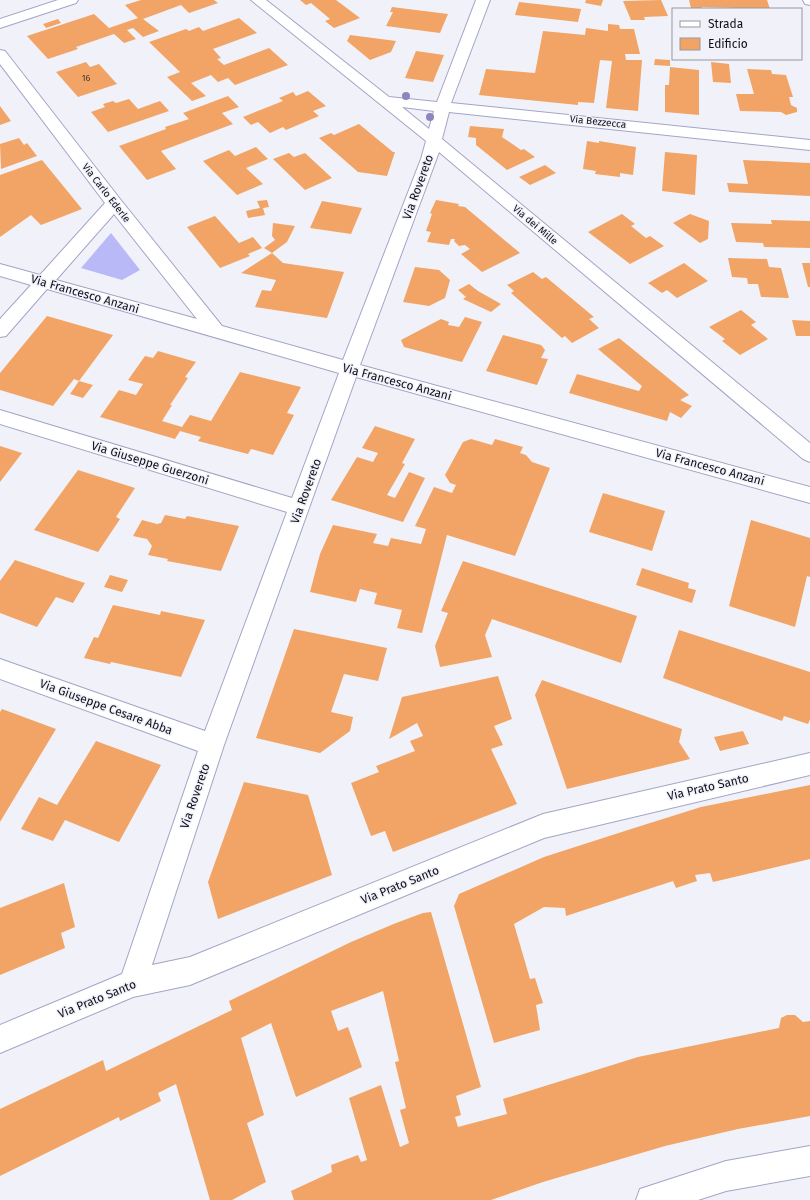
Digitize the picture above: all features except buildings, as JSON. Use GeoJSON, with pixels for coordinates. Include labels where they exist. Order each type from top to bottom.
{"type":"FeatureCollection","features":[{"type":"Feature","properties":{"kind":"street"},"geometry":{"type":"LineString","coordinates":[[0,24],[71,0]]}},
{"type":"Feature","properties":{"kind":"street","name":"Via dei Mille"},"geometry":{"type":"LineString","coordinates":[[258,0],[435,141],[810,454]]}},
{"type":"Feature","properties":{"kind":"street","name":"Via Rovereto"},"geometry":{"type":"LineString","coordinates":[[132,983],[212,745],[435,141],[443,106],[483,0]]}},
{"type":"Feature","properties":{"kind":"street","name":"Via Carlo Ederle"},"geometry":{"type":"LineString","coordinates":[[0,54],[114,203],[214,330]]}},
{"type":"Feature","properties":{"kind":"street","name":"Via Bezzecca"},"geometry":{"type":"LineString","coordinates":[[385,101],[810,144]]}},
{"type":"Feature","properties":{"kind":"street"},"geometry":{"type":"LineString","coordinates":[[0,331],[42,282],[114,203]]}},
{"type":"Feature","properties":{"kind":"street","name":"Via Francesco Anzani"},"geometry":{"type":"LineString","coordinates":[[0,270],[350,368],[805,490]]}},
{"type":"Feature","properties":{"kind":"street","name":"Via Giuseppe Guerzoni"},"geometry":{"type":"LineString","coordinates":[[0,418],[300,508]]}},
{"type":"Feature","properties":{"kind":"street","name":"Via Giuseppe Cesare Abba"},"geometry":{"type":"LineString","coordinates":[[0,670],[212,745]]}},
{"type":"Feature","properties":{"kind":"street","name":"Via Prato Santo"},"geometry":{"type":"LineString","coordinates":[[0,1039],[132,983],[190,972],[544,826],[810,764]]}},
{"type":"Feature","properties":{"kind":"street"},"geometry":{"type":"LineString","coordinates":[[651,1200],[726,1176],[810,1161]]}},
{"type":"Feature","properties":{"kind":"shaded area"},"geometry":{"type":"Polygon","coordinates":[[[111,233],[140,270],[122,280],[81,268],[111,233]]]}}]}
